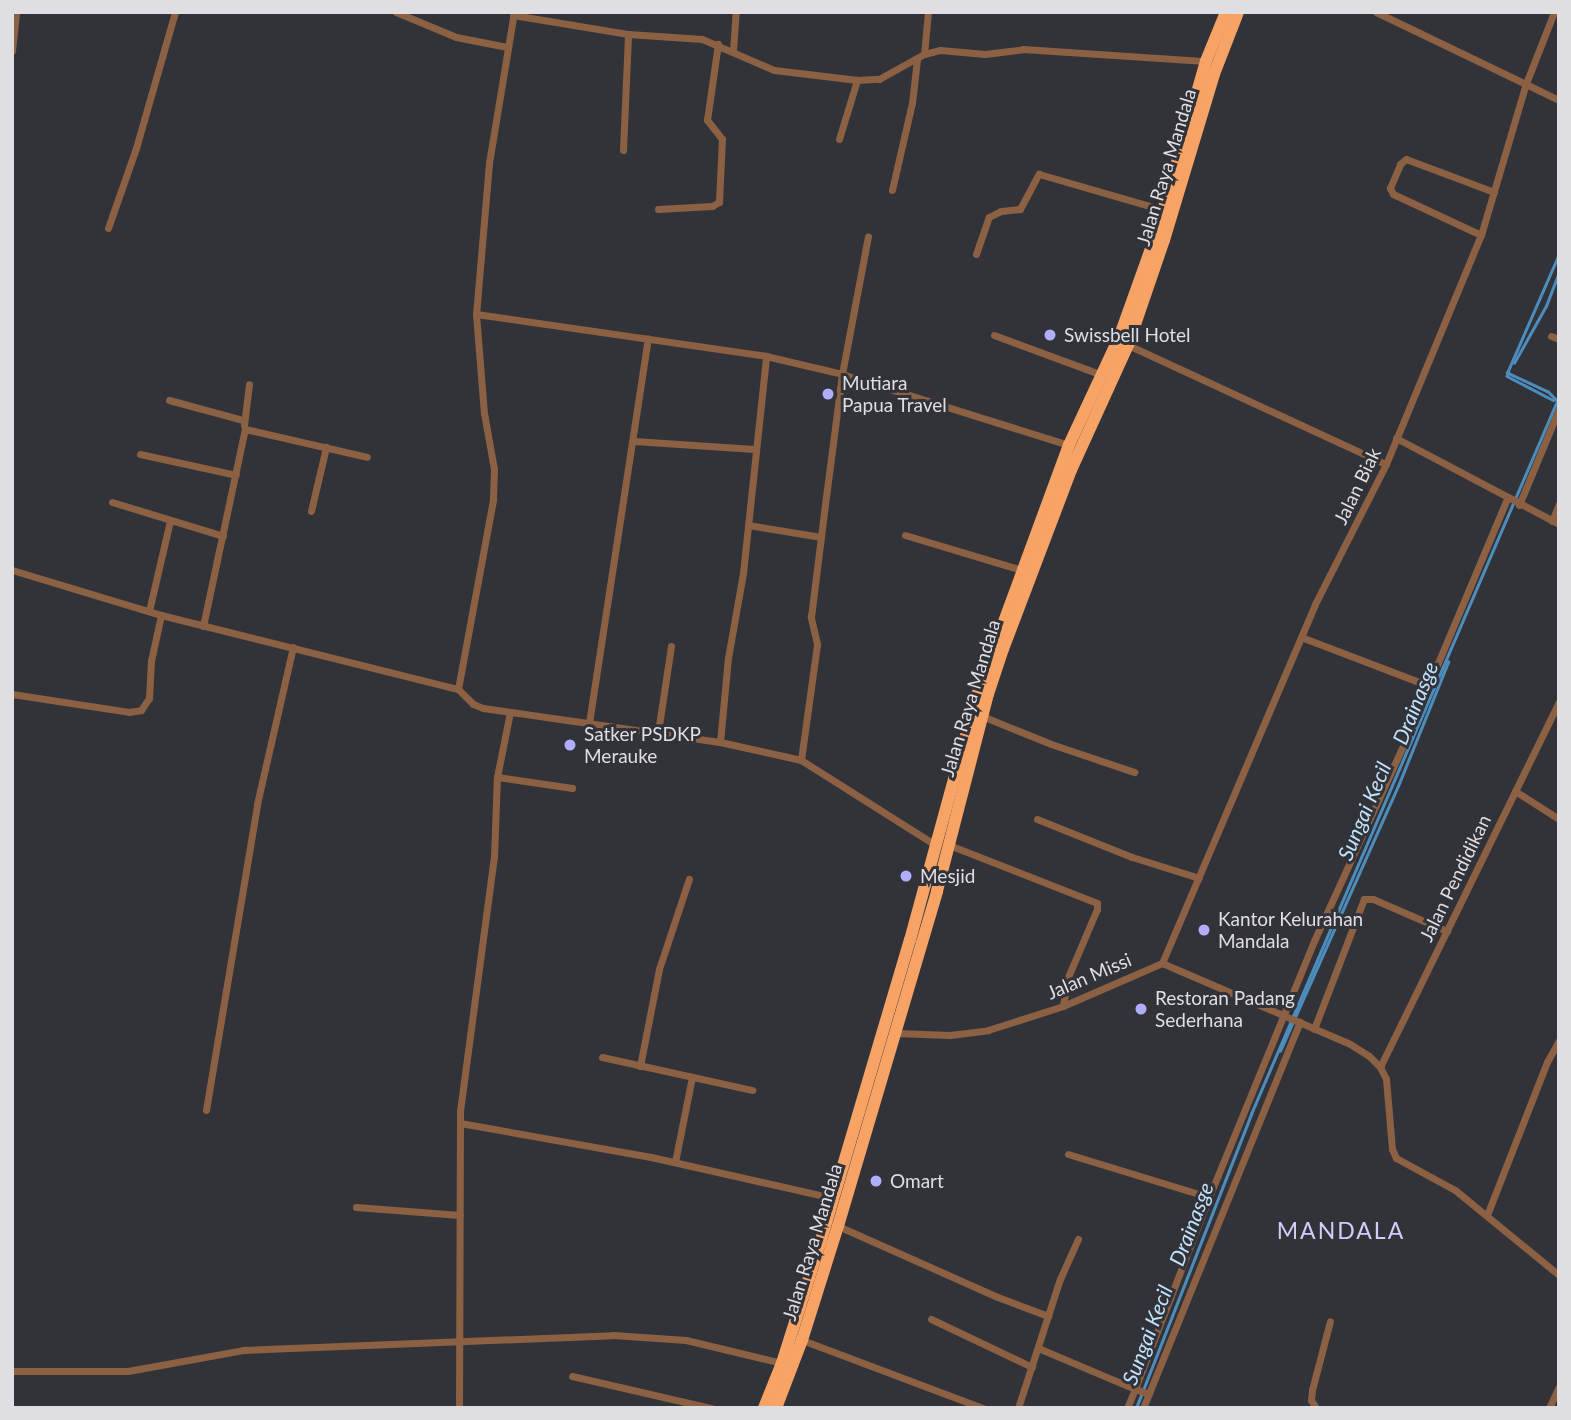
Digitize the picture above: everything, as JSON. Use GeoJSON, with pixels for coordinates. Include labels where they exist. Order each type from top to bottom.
{"type":"FeatureCollection","features":[{"type":"Feature","properties":{"kind":"highway","name":"Jalan Raya Mandala"},"geometry":{"type":"LineString","coordinates":[[764,1408],[827,1242],[838,1226],[895,1033],[943,846],[977,695],[1026,571],[1128,345],[1181,167],[1206,61],[1226,12]]}},
{"type":"Feature","properties":{"kind":"highway","name":"Jalan Raya Mandala"},"geometry":{"type":"LineString","coordinates":[[776,1408],[802,1340],[827,1242],[833,1198],[1026,571],[1069,445],[1103,375],[1238,12]]}},
{"type":"Feature","properties":{"kind":"street"},"geometry":{"type":"LineString","coordinates":[[12,51],[16,12]]}},
{"type":"Feature","properties":{"kind":"street"},"geometry":{"type":"LineString","coordinates":[[108,228],[136,148],[175,12]]}},
{"type":"Feature","properties":{"kind":"street"},"geometry":{"type":"LineString","coordinates":[[396,12],[456,37],[507,47]]}},
{"type":"Feature","properties":{"kind":"street"},"geometry":{"type":"LineString","coordinates":[[733,51],[736,12]]}},
{"type":"Feature","properties":{"kind":"street"},"geometry":{"type":"LineString","coordinates":[[892,190],[912,103],[928,12]]}},
{"type":"Feature","properties":{"kind":"street"},"geometry":{"type":"LineString","coordinates":[[1376,12],[1525,86],[1559,100]]}},
{"type":"Feature","properties":{"kind":"street","name":"Jalan Biak"},"geometry":{"type":"LineString","coordinates":[[1162,963],[1301,637],[1387,464],[1481,235],[1525,86],[1554,12]]}},
{"type":"Feature","properties":{"kind":"street"},"geometry":{"type":"LineString","coordinates":[[458,690],[495,482],[481,387],[476,314],[482,226],[513,14],[628,34],[687,36],[718,44],[774,70],[857,80],[879,79],[921,56],[940,50],[985,54],[1023,49],[1206,61]]}},
{"type":"Feature","properties":{"kind":"street"},"geometry":{"type":"LineString","coordinates":[[623,150],[628,34]]}},
{"type":"Feature","properties":{"kind":"street"},"geometry":{"type":"LineString","coordinates":[[658,209],[714,206],[719,202],[722,139],[707,120],[718,44]]}},
{"type":"Feature","properties":{"kind":"street"},"geometry":{"type":"LineString","coordinates":[[839,139],[857,80]]}},
{"type":"Feature","properties":{"kind":"street"},"geometry":{"type":"LineString","coordinates":[[1481,235],[1393,194],[1391,185],[1400,164],[1409,160],[1494,192]]}},
{"type":"Feature","properties":{"kind":"street"},"geometry":{"type":"LineString","coordinates":[[976,254],[989,217],[1001,211],[1020,209],[1034,178],[1039,174],[1164,211]]}},
{"type":"Feature","properties":{"kind":"street"},"geometry":{"type":"LineString","coordinates":[[801,760],[817,644],[811,617],[821,537],[842,374],[868,236]]}},
{"type":"Feature","properties":{"kind":"street"},"geometry":{"type":"LineString","coordinates":[[476,314],[766,356],[842,374],[1069,445]]}},
{"type":"Feature","properties":{"kind":"street"},"geometry":{"type":"LineString","coordinates":[[995,335],[1103,375]]}},
{"type":"Feature","properties":{"kind":"street"},"geometry":{"type":"LineString","coordinates":[[589,723],[648,338]]}},
{"type":"Feature","properties":{"kind":"street"},"geometry":{"type":"LineString","coordinates":[[1128,345],[1387,464]]}},
{"type":"Feature","properties":{"kind":"street"},"geometry":{"type":"LineString","coordinates":[[720,741],[728,658],[743,573],[754,449],[766,356]]}},
{"type":"Feature","properties":{"kind":"street"},"geometry":{"type":"LineString","coordinates":[[203,625],[236,475],[249,384]]}},
{"type":"Feature","properties":{"kind":"street"},"geometry":{"type":"LineString","coordinates":[[169,400],[244,425],[367,457]]}},
{"type":"Feature","properties":{"kind":"street"},"geometry":{"type":"LineString","coordinates":[[1127,1408],[1142,1391],[1291,1018],[1429,686],[1513,502],[1559,409]]}},
{"type":"Feature","properties":{"kind":"street"},"geometry":{"type":"LineString","coordinates":[[1396,438],[1463,471],[1513,502],[1555,523],[1559,504]]}},
{"type":"Feature","properties":{"kind":"street"},"geometry":{"type":"LineString","coordinates":[[634,441],[754,449]]}},
{"type":"Feature","properties":{"kind":"street"},"geometry":{"type":"LineString","coordinates":[[311,512],[326,447]]}},
{"type":"Feature","properties":{"kind":"street"},"geometry":{"type":"LineString","coordinates":[[140,454],[236,475]]}},
{"type":"Feature","properties":{"kind":"street"},"geometry":{"type":"LineString","coordinates":[[113,502],[223,536]]}},
{"type":"Feature","properties":{"kind":"street"},"geometry":{"type":"LineString","coordinates":[[149,611],[170,521]]}},
{"type":"Feature","properties":{"kind":"street"},"geometry":{"type":"LineString","coordinates":[[748,525],[821,537]]}},
{"type":"Feature","properties":{"kind":"street"},"geometry":{"type":"LineString","coordinates":[[905,534],[1026,571]]}},
{"type":"Feature","properties":{"kind":"street"},"geometry":{"type":"LineString","coordinates":[[12,570],[161,615],[458,690],[477,706],[720,741],[801,760],[943,846],[1091,898],[1097,903],[1097,909],[1068,978],[1063,1006]]}},
{"type":"Feature","properties":{"kind":"street"},"geometry":{"type":"LineString","coordinates":[[12,694],[128,712],[141,710],[149,698],[151,661],[161,615]]}},
{"type":"Feature","properties":{"kind":"street"},"geometry":{"type":"LineString","coordinates":[[1301,637],[1429,686]]}},
{"type":"Feature","properties":{"kind":"street"},"geometry":{"type":"LineString","coordinates":[[659,732],[671,646]]}},
{"type":"Feature","properties":{"kind":"street"},"geometry":{"type":"LineString","coordinates":[[206,1110],[257,804],[293,648]]}},
{"type":"Feature","properties":{"kind":"street","name":"Jalan Pendidikan"},"geometry":{"type":"LineString","coordinates":[[1380,1067],[1559,702]]}},
{"type":"Feature","properties":{"kind":"street"},"geometry":{"type":"LineString","coordinates":[[459,1408],[462,1082],[494,857],[496,777],[509,712]]}},
{"type":"Feature","properties":{"kind":"street"},"geometry":{"type":"LineString","coordinates":[[982,716],[1051,744],[1134,772]]}},
{"type":"Feature","properties":{"kind":"street"},"geometry":{"type":"LineString","coordinates":[[496,777],[572,788]]}},
{"type":"Feature","properties":{"kind":"street"},"geometry":{"type":"LineString","coordinates":[[1515,791],[1559,819]]}},
{"type":"Feature","properties":{"kind":"street"},"geometry":{"type":"LineString","coordinates":[[1037,819],[1132,857],[1199,878]]}},
{"type":"Feature","properties":{"kind":"street"},"geometry":{"type":"LineString","coordinates":[[640,1066],[659,969],[689,879]]}},
{"type":"Feature","properties":{"kind":"street"},"geometry":{"type":"LineString","coordinates":[[1314,1029],[1364,899],[1373,899],[1447,932]]}},
{"type":"Feature","properties":{"kind":"street","name":"Jalan Missi"},"geometry":{"type":"LineString","coordinates":[[895,1033],[950,1035],[976,1032],[1063,1006],[1162,963],[1356,1048],[1380,1067]]}},
{"type":"Feature","properties":{"kind":"street"},"geometry":{"type":"LineString","coordinates":[[1143,1408],[1142,1391],[1209,1197],[1291,1018]]}},
{"type":"Feature","properties":{"kind":"street"},"geometry":{"type":"LineString","coordinates":[[1487,1215],[1547,1062],[1559,1040]]}},
{"type":"Feature","properties":{"kind":"street"},"geometry":{"type":"LineString","coordinates":[[602,1057],[752,1090]]}},
{"type":"Feature","properties":{"kind":"street"},"geometry":{"type":"LineString","coordinates":[[1380,1067],[1387,1079],[1392,1149],[1396,1158],[1455,1190],[1559,1275]]}},
{"type":"Feature","properties":{"kind":"street"},"geometry":{"type":"LineString","coordinates":[[675,1162],[692,1077]]}},
{"type":"Feature","properties":{"kind":"street"},"geometry":{"type":"LineString","coordinates":[[460,1122],[675,1162],[833,1198]]}},
{"type":"Feature","properties":{"kind":"street"},"geometry":{"type":"LineString","coordinates":[[1068,1154],[1209,1197]]}},
{"type":"Feature","properties":{"kind":"street"},"geometry":{"type":"LineString","coordinates":[[356,1207],[460,1215]]}},
{"type":"Feature","properties":{"kind":"street"},"geometry":{"type":"LineString","coordinates":[[838,1226],[995,1296],[1048,1316]]}},
{"type":"Feature","properties":{"kind":"street"},"geometry":{"type":"LineString","coordinates":[[1018,1408],[1059,1279],[1078,1239]]}},
{"type":"Feature","properties":{"kind":"street"},"geometry":{"type":"LineString","coordinates":[[931,1319],[1032,1367]]}},
{"type":"Feature","properties":{"kind":"street"},"geometry":{"type":"LineString","coordinates":[[1316,1408],[1311,1400],[1311,1390],[1330,1321]]}},
{"type":"Feature","properties":{"kind":"street"},"geometry":{"type":"LineString","coordinates":[[12,1370],[128,1371],[244,1350],[613,1335],[674,1339],[782,1363]]}},
{"type":"Feature","properties":{"kind":"street"},"geometry":{"type":"LineString","coordinates":[[802,1340],[983,1408]]}},
{"type":"Feature","properties":{"kind":"street"},"geometry":{"type":"LineString","coordinates":[[1038,1348],[1142,1391]]}},
{"type":"Feature","properties":{"kind":"street"},"geometry":{"type":"LineString","coordinates":[[572,1376],[711,1408]]}},
{"type":"Feature","properties":{"kind":"street"},"geometry":{"type":"LineString","coordinates":[[1549,1408],[1559,1387]]}},
{"type":"Feature","properties":{"kind":"waterway","name":"Sungai Kecil"},"geometry":{"type":"LineString","coordinates":[[1136,1408],[1251,1114],[1557,401],[1548,392],[1507,373],[1559,254]]}},
{"type":"Feature","properties":{"kind":"waterway","name":"Drainasge"},"geometry":{"type":"LineString","coordinates":[[1514,363],[1546,306],[1559,272]]}},
{"type":"Feature","properties":{"kind":"waterway","name":"Sungai Kecil"},"geometry":{"type":"LineString","coordinates":[[1509,372],[1507,376],[1553,400]]}},
{"type":"Feature","properties":{"kind":"waterway","name":"Drainasge"},"geometry":{"type":"LineString","coordinates":[[1280,1051],[1398,786],[1448,662]]}},
{"type":"Feature","properties":{"kind":"place","name":"Swissbell Hotel"},"geometry":{"type":"Point","coordinates":[1050,335]}},
{"type":"Feature","properties":{"kind":"place","name":"Mutiara Papua Travel"},"geometry":{"type":"Point","coordinates":[828,394]}},
{"type":"Feature","properties":{"kind":"place","name":"Satker PSDKP Merauke"},"geometry":{"type":"Point","coordinates":[570,745]}},
{"type":"Feature","properties":{"kind":"place","name":"Mesjid"},"geometry":{"type":"Point","coordinates":[906,876]}},
{"type":"Feature","properties":{"kind":"place","name":"Kantor Kelurahan Mandala"},"geometry":{"type":"Point","coordinates":[1204,930]}},
{"type":"Feature","properties":{"kind":"place","name":"Restoran Padang Sederhana"},"geometry":{"type":"Point","coordinates":[1141,1009]}},
{"type":"Feature","properties":{"kind":"place","name":"Omart"},"geometry":{"type":"Point","coordinates":[876,1181]}},
{"type":"Feature","properties":{"kind":"district","name":"MANDALA"},"geometry":{"type":"Point","coordinates":[1341,1230]}}]}
